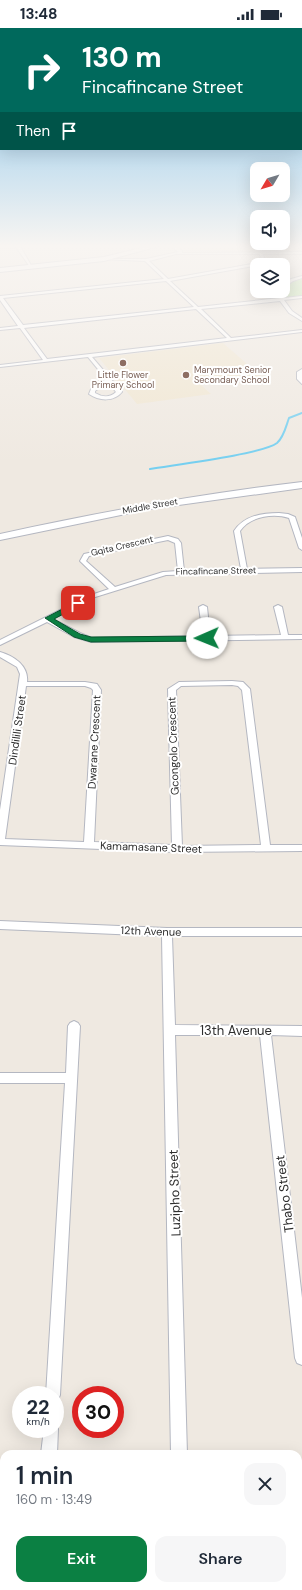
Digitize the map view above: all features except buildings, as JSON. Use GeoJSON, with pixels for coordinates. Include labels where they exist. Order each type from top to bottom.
{"type":"FeatureCollection","features":[{"type":"Feature","properties":{"kind":"main road","name":"Middle Street"},"geometry":{"type":"LineString","coordinates":[[0,538],[94,516],[156,505],[302,485]]}},
{"type":"Feature","properties":{"kind":"street"},"geometry":{"type":"LineString","coordinates":[[15,318],[46,361]]}},
{"type":"Feature","properties":{"kind":"street"},"geometry":{"type":"LineString","coordinates":[[0,329],[106,318]]}},
{"type":"Feature","properties":{"kind":"street"},"geometry":{"type":"LineString","coordinates":[[208,318],[230,339]]}},
{"type":"Feature","properties":{"kind":"street"},"geometry":{"type":"LineString","coordinates":[[0,366],[302,331]]}},
{"type":"Feature","properties":{"kind":"street"},"geometry":{"type":"LineString","coordinates":[[89,356],[108,380],[119,390],[117,395],[103,398],[92,394],[93,390],[108,380]]}},
{"type":"Feature","properties":{"kind":"street"},"geometry":{"type":"LineString","coordinates":[[301,371],[299,379],[302,383]]}},
{"type":"Feature","properties":{"kind":"street"},"geometry":{"type":"LineString","coordinates":[[244,570],[237,531],[240,526],[260,516],[281,514],[292,517],[302,548]]}},
{"type":"Feature","properties":{"kind":"street","name":"Gqita Crescent"},"geometry":{"type":"LineString","coordinates":[[114,589],[88,567],[83,560],[86,555],[168,538],[176,540],[178,543],[181,571]]}},
{"type":"Feature","properties":{"kind":"street","name":"Fincafincane Street"},"geometry":{"type":"LineString","coordinates":[[0,643],[90,597],[160,574],[181,571],[302,570]]}},
{"type":"Feature","properties":{"kind":"street"},"geometry":{"type":"LineString","coordinates":[[203,607],[207,638]]}},
{"type":"Feature","properties":{"kind":"street"},"geometry":{"type":"LineString","coordinates":[[278,607],[285,637]]}},
{"type":"Feature","properties":{"kind":"street"},"geometry":{"type":"LineString","coordinates":[[48,618],[77,635],[91,640],[302,637]]}},
{"type":"Feature","properties":{"kind":"street","name":"Dindilili Street"},"geometry":{"type":"LineString","coordinates":[[0,654],[22,669],[24,674],[0,842]]}},
{"type":"Feature","properties":{"kind":"street","name":"Gcongolo Crescent"},"geometry":{"type":"LineString","coordinates":[[176,848],[172,689],[179,684],[209,683],[237,684],[246,689],[266,848]]}},
{"type":"Feature","properties":{"kind":"street","name":"Dwarane Crescent"},"geometry":{"type":"LineString","coordinates":[[23,684],[85,684],[94,686],[97,690],[89,845]]}},
{"type":"Feature","properties":{"kind":"street","name":"Kamamasane Street"},"geometry":{"type":"LineString","coordinates":[[0,842],[176,848],[302,848]]}},
{"type":"Feature","properties":{"kind":"street","name":"12th Avenue"},"geometry":{"type":"LineString","coordinates":[[0,925],[167,932],[302,932]]}},
{"type":"Feature","properties":{"kind":"street","name":"Luzipho Street"},"geometry":{"type":"LineString","coordinates":[[167,932],[179,1450]]}},
{"type":"Feature","properties":{"kind":"street"},"geometry":{"type":"LineString","coordinates":[[54,1386],[74,1026]]}},
{"type":"Feature","properties":{"kind":"street","name":"13th Avenue"},"geometry":{"type":"LineString","coordinates":[[170,1030],[302,1031]]}},
{"type":"Feature","properties":{"kind":"street","name":"Thabo Street"},"geometry":{"type":"LineString","coordinates":[[265,1031],[302,1358]]}},
{"type":"Feature","properties":{"kind":"street"},"geometry":{"type":"LineString","coordinates":[[0,1078],[71,1078]]}},
{"type":"Feature","properties":{"kind":"street"},"geometry":{"type":"LineString","coordinates":[[49,1450],[50,1438]]}},
{"type":"Feature","properties":{"kind":"shaded area","name":"Marymount Senior Secondary School"},"geometry":{"type":"Polygon","coordinates":[[[223,343],[262,377],[201,385],[211,394],[137,404],[99,358],[223,343]]]}},
{"type":"Feature","properties":{"kind":"waterway"},"geometry":{"type":"LineString","coordinates":[[150,469],[237,455],[268,447],[279,441],[289,418],[302,413]]}},
{"type":"Feature","properties":{"kind":"place","name":"Little Flower Primary School"},"geometry":{"type":"Point","coordinates":[123,363]}},
{"type":"Feature","properties":{"kind":"place","name":"Marymount Senior Secondary School"},"geometry":{"type":"Point","coordinates":[186,375]}},
{"type":"Feature","properties":{"kind":"route"},"geometry":{"type":"LineString","coordinates":[[78,603],[48,618],[77,635],[91,640],[207,638]]}}]}
